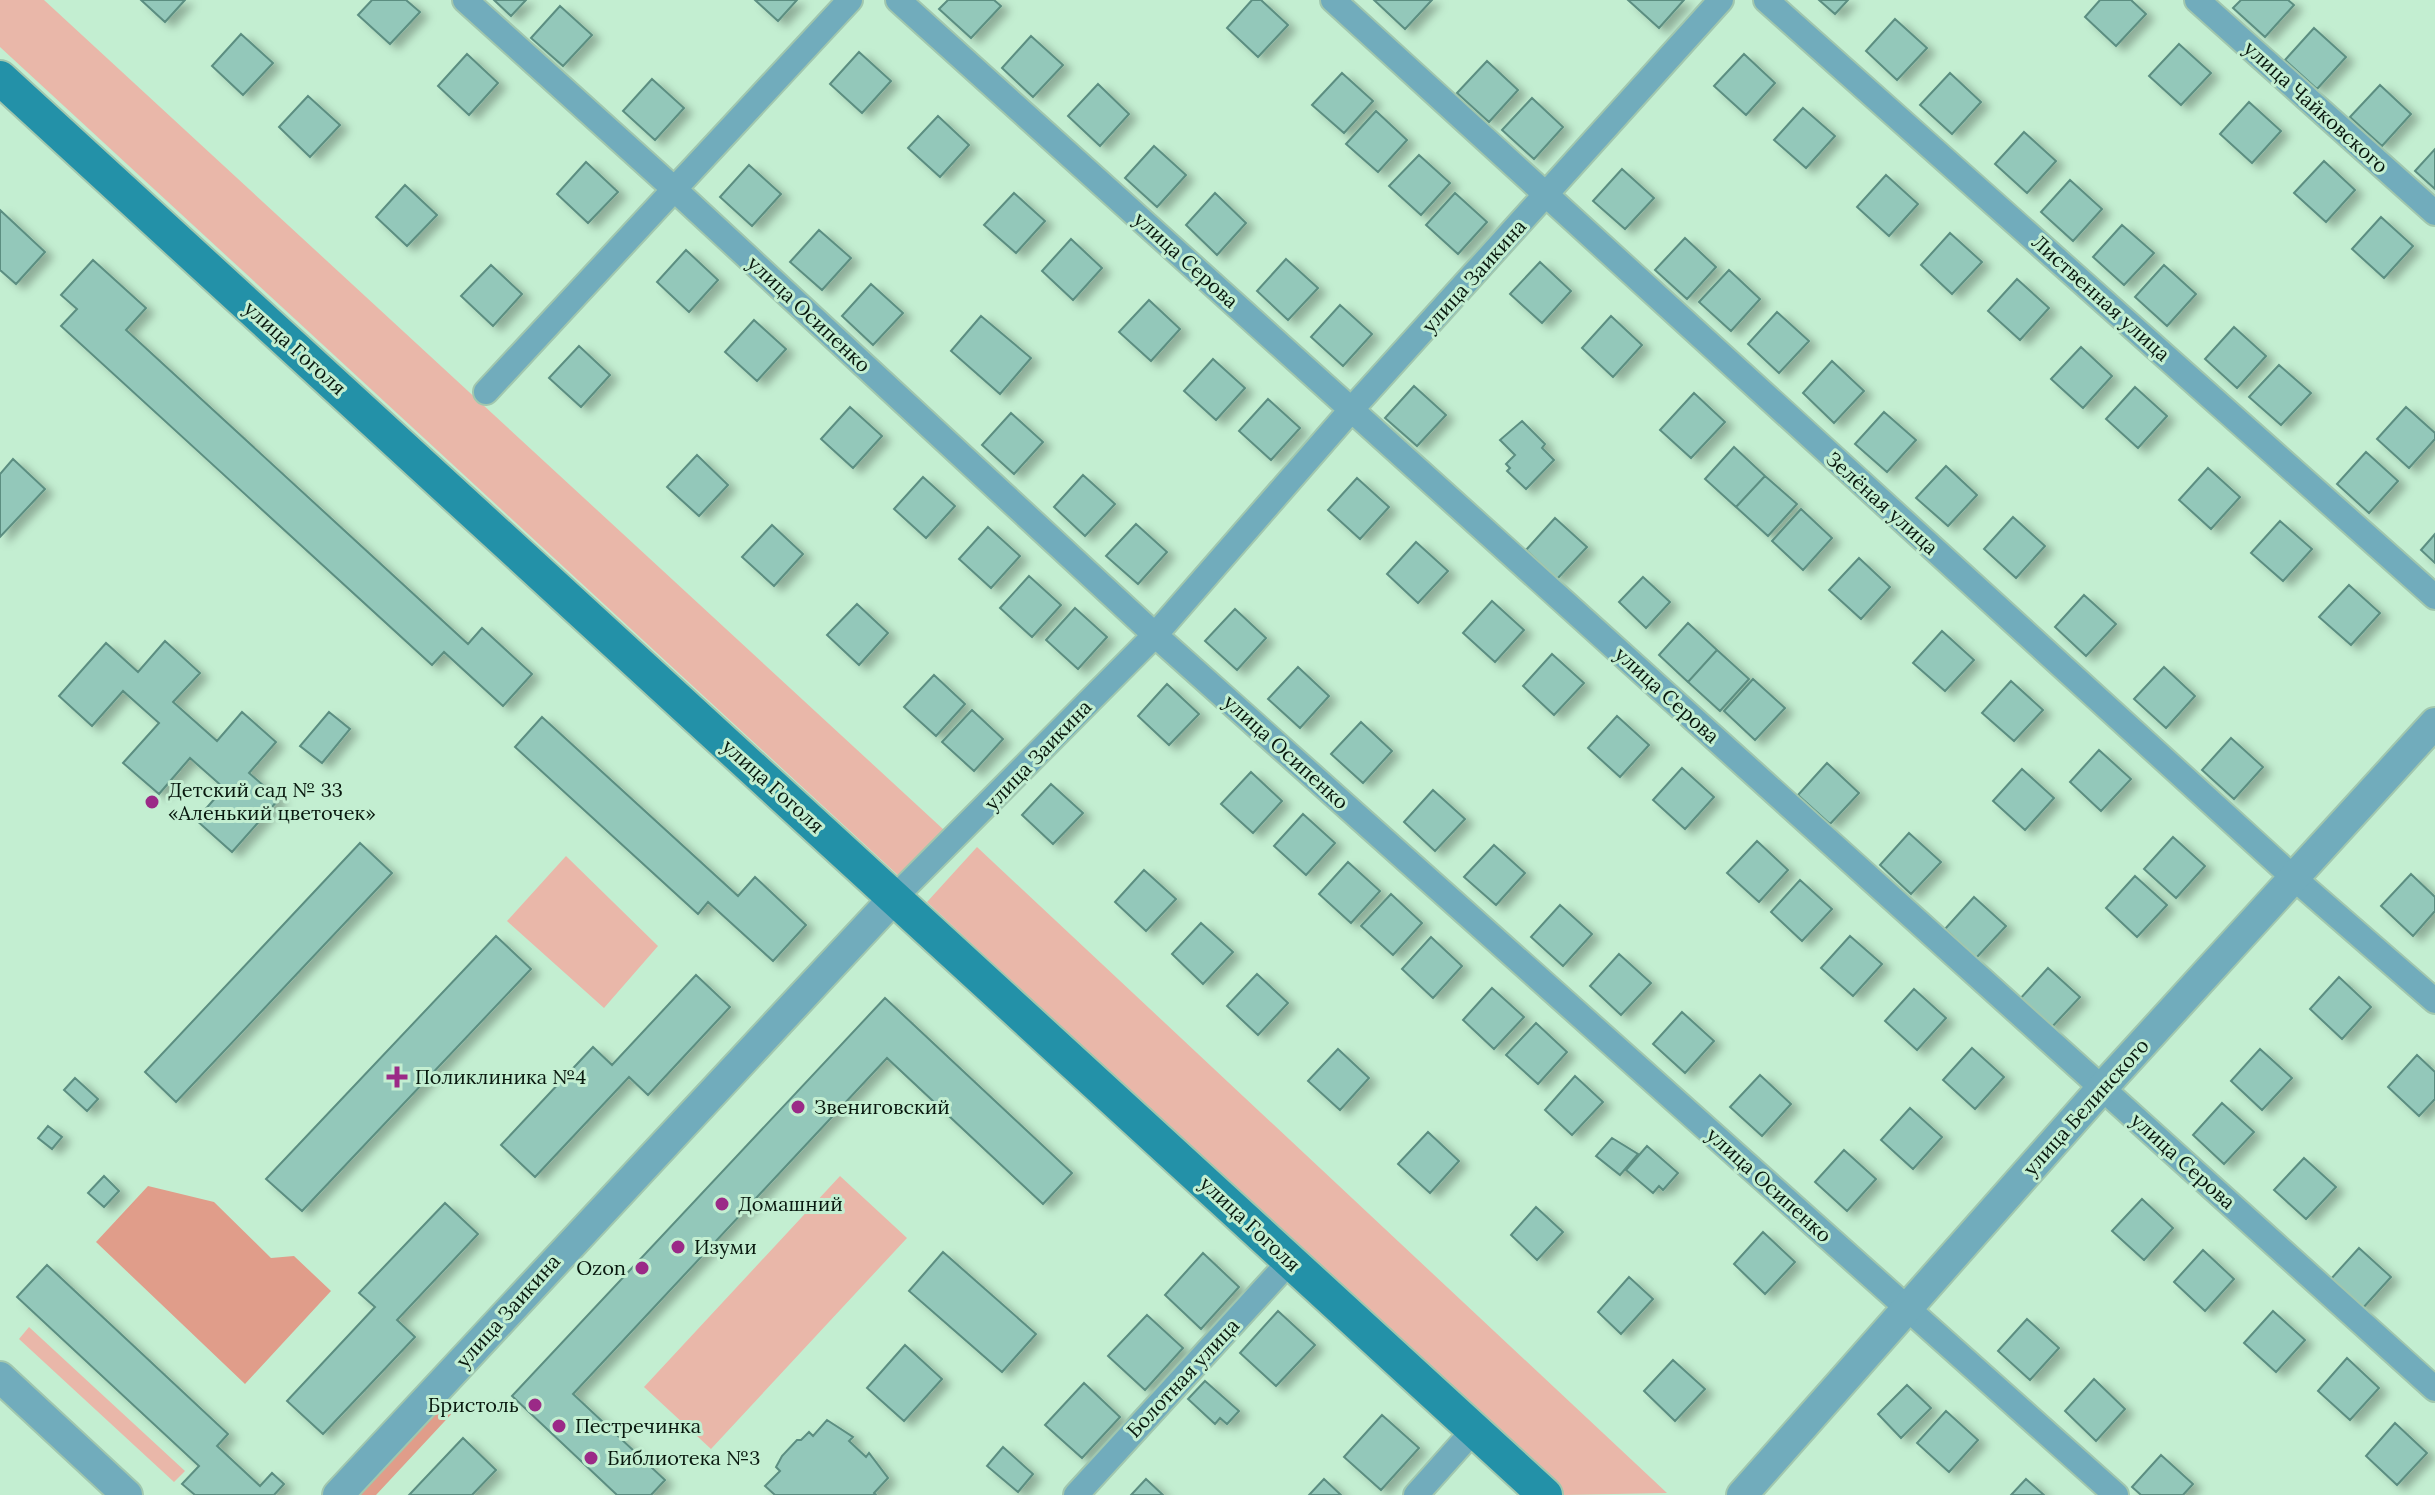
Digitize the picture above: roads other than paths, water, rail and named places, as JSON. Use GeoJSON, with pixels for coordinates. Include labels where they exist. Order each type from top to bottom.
{"type":"FeatureCollection","features":[{"type":"Feature","properties":{"kind":"main road","name":"улица Гоголя"},"geometry":{"type":"LineString","coordinates":[[0,78],[1545,1495]]}},
{"type":"Feature","properties":{"kind":"street","name":"улица Осипенко"},"geometry":{"type":"LineString","coordinates":[[465,0],[673,188],[1155,635],[2116,1495]]}},
{"type":"Feature","properties":{"kind":"street"},"geometry":{"type":"LineString","coordinates":[[486,392],[850,0]]}},
{"type":"Feature","properties":{"kind":"street","name":"улица Серова"},"geometry":{"type":"LineString","coordinates":[[898,0],[2435,1389]]}},
{"type":"Feature","properties":{"kind":"street","name":"Зелёная улица"},"geometry":{"type":"LineString","coordinates":[[1333,0],[2295,879],[2435,1001]]}},
{"type":"Feature","properties":{"kind":"street","name":"улица Заикина"},"geometry":{"type":"LineString","coordinates":[[338,1495],[895,897],[1155,635],[1351,410],[1721,0]]}},
{"type":"Feature","properties":{"kind":"street","name":"Лиственная улица"},"geometry":{"type":"LineString","coordinates":[[1766,0],[2435,597]]}},
{"type":"Feature","properties":{"kind":"street","name":"улица Чайковского"},"geometry":{"type":"LineString","coordinates":[[2197,0],[2435,213]]}},
{"type":"Feature","properties":{"kind":"street","name":"улица Белинского"},"geometry":{"type":"LineString","coordinates":[[1742,1495],[2102,1088],[2435,723]]}},
{"type":"Feature","properties":{"kind":"street","name":"Болотная улица"},"geometry":{"type":"LineString","coordinates":[[1076,1495],[1290,1261]]}},
{"type":"Feature","properties":{"kind":"street"},"geometry":{"type":"LineString","coordinates":[[0,1377],[127,1495]]}},
{"type":"Feature","properties":{"kind":"street"},"geometry":{"type":"LineString","coordinates":[[1416,1495],[1474,1430]]}},
{"type":"Feature","properties":{"kind":"place","name":"Детский сад № 33 «Аленький цветочек»"},"geometry":{"type":"Point","coordinates":[152,802]}},
{"type":"Feature","properties":{"kind":"place","name":"Поликлиника №4"},"geometry":{"type":"Point","coordinates":[397,1077]}},
{"type":"Feature","properties":{"kind":"place","name":"Звениговский"},"geometry":{"type":"Point","coordinates":[798,1107]}},
{"type":"Feature","properties":{"kind":"place","name":"Домашний"},"geometry":{"type":"Point","coordinates":[722,1204]}},
{"type":"Feature","properties":{"kind":"place","name":"Изуми"},"geometry":{"type":"Point","coordinates":[678,1247]}},
{"type":"Feature","properties":{"kind":"place","name":"Ozon"},"geometry":{"type":"Point","coordinates":[642,1268]}},
{"type":"Feature","properties":{"kind":"place","name":"Бристоль"},"geometry":{"type":"Point","coordinates":[535,1405]}},
{"type":"Feature","properties":{"kind":"place","name":"Пестречинка"},"geometry":{"type":"Point","coordinates":[559,1426]}},
{"type":"Feature","properties":{"kind":"place","name":"Библиотека №3"},"geometry":{"type":"Point","coordinates":[591,1458]}}]}
